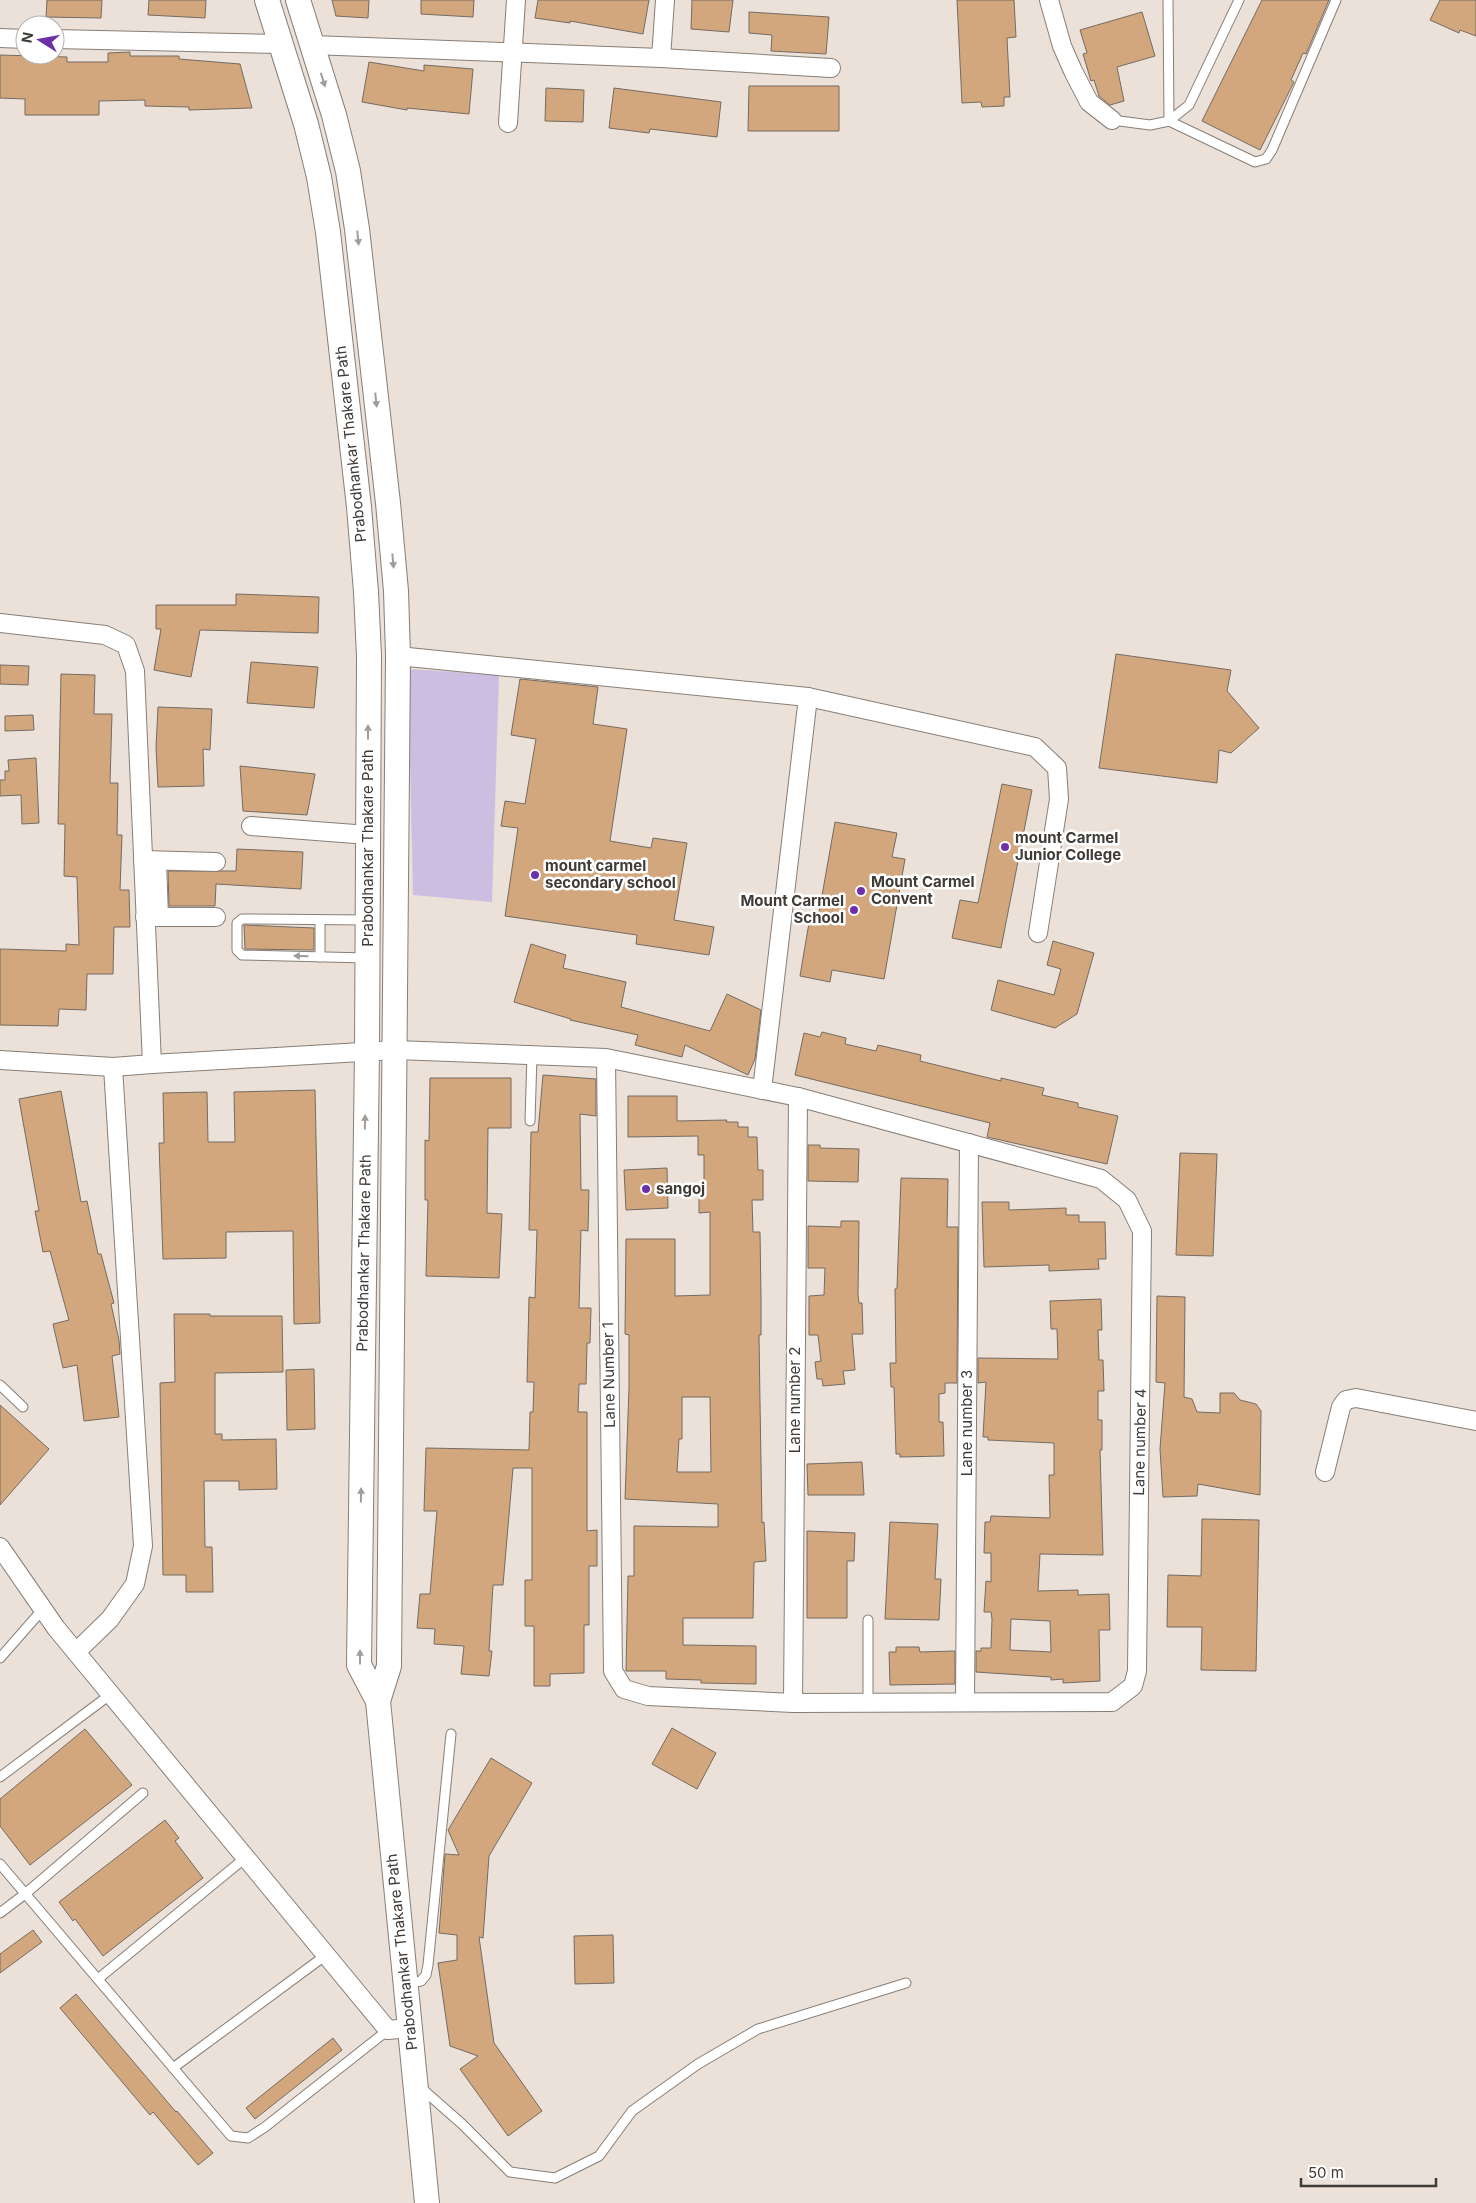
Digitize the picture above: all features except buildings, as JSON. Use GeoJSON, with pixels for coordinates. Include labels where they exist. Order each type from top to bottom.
{"type":"FeatureCollection","features":[{"type":"Feature","properties":{"kind":"main road","name":"Prabodhankar Thakare Path"},"geometry":{"type":"LineString","coordinates":[[267,0],[306,124],[319,177],[328,232],[359,506],[366,592],[368,656],[368,920],[359,1665],[378,1701],[404,1983],[398,2029],[414,2082],[427,2203]]}},
{"type":"Feature","properties":{"kind":"main road","name":"Prabodhankar Thakare Path"},"geometry":{"type":"LineString","coordinates":[[298,0],[343,152],[357,228],[396,591],[398,656],[396,1050],[389,1666],[378,1701]]}},
{"type":"Feature","properties":{"kind":"street"},"geometry":{"type":"LineString","coordinates":[[508,123],[516,0]]}},
{"type":"Feature","properties":{"kind":"street"},"geometry":{"type":"LineString","coordinates":[[661,58],[664,0]]}},
{"type":"Feature","properties":{"kind":"street"},"geometry":{"type":"LineString","coordinates":[[1049,0],[1062,46],[1073,72],[1090,102],[1112,120]]}},
{"type":"Feature","properties":{"kind":"street"},"geometry":{"type":"LineString","coordinates":[[0,38],[15,39]]}},
{"type":"Feature","properties":{"kind":"street"},"geometry":{"type":"LineString","coordinates":[[65,39],[281,44]]}},
{"type":"Feature","properties":{"kind":"street"},"geometry":{"type":"LineString","coordinates":[[312,45],[661,58],[831,68]]}},
{"type":"Feature","properties":{"kind":"street"},"geometry":{"type":"LineString","coordinates":[[0,623],[105,635],[126,645],[135,671],[150,860],[152,1064]]}},
{"type":"Feature","properties":{"kind":"street"},"geometry":{"type":"LineString","coordinates":[[398,656],[808,697],[1035,747],[1057,768],[1059,799],[1038,933]]}},
{"type":"Feature","properties":{"kind":"street"},"geometry":{"type":"LineString","coordinates":[[762,1090],[808,697]]}},
{"type":"Feature","properties":{"kind":"street"},"geometry":{"type":"LineString","coordinates":[[250,826],[368,836]]}},
{"type":"Feature","properties":{"kind":"street"},"geometry":{"type":"LineString","coordinates":[[150,860],[216,862]]}},
{"type":"Feature","properties":{"kind":"street"},"geometry":{"type":"LineString","coordinates":[[152,917],[216,917]]}},
{"type":"Feature","properties":{"kind":"street"},"geometry":{"type":"LineString","coordinates":[[0,1060],[113,1067],[396,1050],[606,1058],[798,1097],[969,1143]]}},
{"type":"Feature","properties":{"kind":"street","name":"Lane Number 1"},"geometry":{"type":"LineString","coordinates":[[606,1058],[613,1671],[624,1689],[648,1696],[793,1703]]}},
{"type":"Feature","properties":{"kind":"street"},"geometry":{"type":"LineString","coordinates":[[76,1652],[110,1619],[135,1584],[142,1546],[113,1067]]}},
{"type":"Feature","properties":{"kind":"street","name":"Lane number 2"},"geometry":{"type":"LineString","coordinates":[[793,1703],[798,1097]]}},
{"type":"Feature","properties":{"kind":"street","name":"Lane number 4"},"geometry":{"type":"LineString","coordinates":[[965,1702],[1112,1702],[1133,1686],[1137,1671],[1142,1231],[1128,1200],[1101,1178],[969,1143]]}},
{"type":"Feature","properties":{"kind":"street","name":"Lane number 3"},"geometry":{"type":"LineString","coordinates":[[965,1702],[969,1143]]}},
{"type":"Feature","properties":{"kind":"street"},"geometry":{"type":"LineString","coordinates":[[1325,1472],[1341,1407],[1346,1400],[1356,1398],[1476,1420]]}},
{"type":"Feature","properties":{"kind":"street"},"geometry":{"type":"LineString","coordinates":[[0,1547],[43,1609],[76,1652],[326,1955],[398,2029]]}},
{"type":"Feature","properties":{"kind":"street"},"geometry":{"type":"LineString","coordinates":[[793,1703],[965,1702]]}},
{"type":"Feature","properties":{"kind":"lane"},"geometry":{"type":"LineString","coordinates":[[1168,0],[1169,121]]}},
{"type":"Feature","properties":{"kind":"lane"},"geometry":{"type":"LineString","coordinates":[[1112,120],[1150,125],[1169,121],[1189,104],[1239,0]]}},
{"type":"Feature","properties":{"kind":"lane"},"geometry":{"type":"LineString","coordinates":[[1169,121],[1256,162],[1266,159],[1272,150],[1336,0]]}},
{"type":"Feature","properties":{"kind":"lane"},"geometry":{"type":"LineString","coordinates":[[367,958],[242,955],[237,950],[239,920],[368,920]]}},
{"type":"Feature","properties":{"kind":"lane"},"geometry":{"type":"LineString","coordinates":[[320,920],[320,957]]}},
{"type":"Feature","properties":{"kind":"lane"},"geometry":{"type":"LineString","coordinates":[[530,1121],[532,1055]]}},
{"type":"Feature","properties":{"kind":"lane"},"geometry":{"type":"LineString","coordinates":[[0,1385],[23,1407]]}},
{"type":"Feature","properties":{"kind":"lane"},"geometry":{"type":"LineString","coordinates":[[0,1658],[43,1609]]}},
{"type":"Feature","properties":{"kind":"lane"},"geometry":{"type":"LineString","coordinates":[[868,1620],[868,1703]]}},
{"type":"Feature","properties":{"kind":"lane"},"geometry":{"type":"LineString","coordinates":[[0,1776],[111,1694]]}},
{"type":"Feature","properties":{"kind":"lane"},"geometry":{"type":"LineString","coordinates":[[404,1983],[421,1981],[426,1975],[427,1970],[451,1734]]}},
{"type":"Feature","properties":{"kind":"lane"},"geometry":{"type":"LineString","coordinates":[[0,1913],[143,1794]]}},
{"type":"Feature","properties":{"kind":"lane"},"geometry":{"type":"LineString","coordinates":[[98,1979],[246,1858]]}},
{"type":"Feature","properties":{"kind":"lane"},"geometry":{"type":"LineString","coordinates":[[0,1864],[231,2136],[248,2138],[398,2029]]}},
{"type":"Feature","properties":{"kind":"lane"},"geometry":{"type":"LineString","coordinates":[[173,2068],[326,1955]]}},
{"type":"Feature","properties":{"kind":"lane"},"geometry":{"type":"LineString","coordinates":[[414,2082],[462,2124],[510,2172],[555,2178],[599,2156],[632,2111],[698,2064],[758,2029],[906,1982]]}},
{"type":"Feature","properties":{"kind":"shaded area"},"geometry":{"type":"Polygon","coordinates":[[[408,669],[499,675],[492,902],[413,895],[408,669]]]}},
{"type":"Feature","properties":{"kind":"place","name":"mount Carmel Junior College"},"geometry":{"type":"Point","coordinates":[1005,847]}},
{"type":"Feature","properties":{"kind":"place","name":"mount carmel secondary school"},"geometry":{"type":"Point","coordinates":[535,875]}},
{"type":"Feature","properties":{"kind":"place","name":"Mount Carmel Convent"},"geometry":{"type":"Point","coordinates":[861,891]}},
{"type":"Feature","properties":{"kind":"place","name":"Mount Carmel School"},"geometry":{"type":"Point","coordinates":[854,910]}},
{"type":"Feature","properties":{"kind":"place","name":"sangoj"},"geometry":{"type":"Point","coordinates":[646,1189]}}]}
